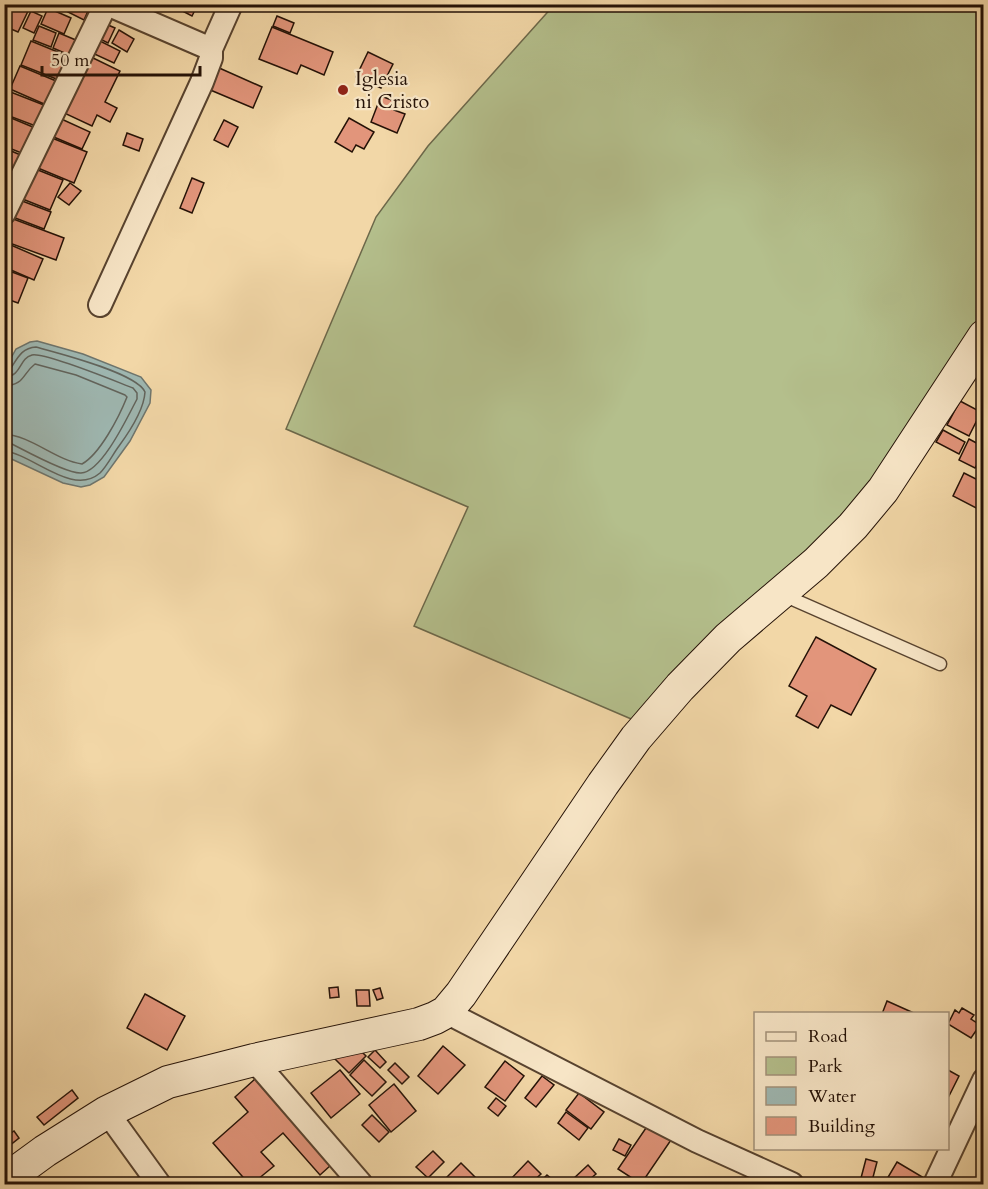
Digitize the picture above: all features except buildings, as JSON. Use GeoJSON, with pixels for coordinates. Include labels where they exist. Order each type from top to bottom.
{"type":"FeatureCollection","features":[{"type":"Feature","properties":{"kind":"street"},"geometry":{"type":"LineString","coordinates":[[4,213],[107,4],[212,49]]}},
{"type":"Feature","properties":{"kind":"street"},"geometry":{"type":"LineString","coordinates":[[100,305],[202,82],[212,49],[231,4]]}},
{"type":"Feature","properties":{"kind":"street"},"geometry":{"type":"LineString","coordinates":[[14,1180],[45,1151],[107,1112],[168,1082],[254,1060],[408,1027],[446,1012],[488,957],[636,738],[688,679],[728,639],[824,556],[853,526],[883,490],[984,336]]}},
{"type":"Feature","properties":{"kind":"street"},"geometry":{"type":"LineString","coordinates":[[446,1012],[697,1141],[792,1185]]}},
{"type":"Feature","properties":{"kind":"street"},"geometry":{"type":"LineString","coordinates":[[254,1060],[361,1185]]}},
{"type":"Feature","properties":{"kind":"street"},"geometry":{"type":"LineString","coordinates":[[935,1185],[984,1080]]}},
{"type":"Feature","properties":{"kind":"street"},"geometry":{"type":"LineString","coordinates":[[107,1112],[159,1185]]}},
{"type":"Feature","properties":{"kind":"lane"},"geometry":{"type":"LineString","coordinates":[[780,594],[940,664]]}},
{"type":"Feature","properties":{"kind":"green space"},"geometry":{"type":"Polygon","coordinates":[[[554,5],[983,5],[983,312],[904,444],[863,502],[636,721],[414,626],[468,507],[286,429],[376,217],[428,146],[554,5]]]}},
{"type":"Feature","properties":{"kind":"water"},"geometry":{"type":"Polygon","coordinates":[[[37,341],[83,354],[141,377],[151,390],[150,403],[130,441],[104,477],[90,485],[81,487],[63,483],[5,456],[5,369],[16,349],[37,341]]]}},
{"type":"Feature","properties":{"kind":"place","name":"Iglesia ni Cristo"},"geometry":{"type":"Point","coordinates":[343,90]}}]}
